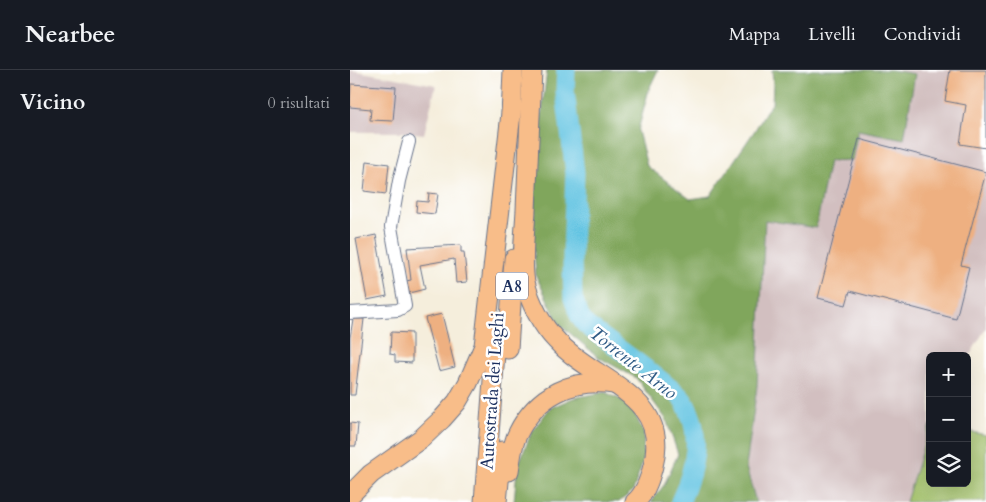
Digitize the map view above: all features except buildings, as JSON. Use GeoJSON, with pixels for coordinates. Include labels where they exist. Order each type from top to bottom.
{"type":"FeatureCollection","features":[{"type":"Feature","properties":{"kind":"highway","name":"Autostrada dei Laghi"},"geometry":{"type":"LineString","coordinates":[[484,502],[513,70]]}},
{"type":"Feature","properties":{"kind":"highway","name":"Autostrada dei Laghi"},"geometry":{"type":"LineString","coordinates":[[497,502],[525,70]]}},
{"type":"Feature","properties":{"kind":"highway"},"geometry":{"type":"LineString","coordinates":[[532,70],[524,247],[525,281],[545,328],[558,343],[574,357],[628,393],[650,418],[655,431],[656,456],[650,477],[643,492],[635,502]]}},
{"type":"Feature","properties":{"kind":"highway"},"geometry":{"type":"LineString","coordinates":[[350,495],[371,474],[422,438],[442,419],[457,402],[468,384],[484,346],[512,105]]}},
{"type":"Feature","properties":{"kind":"highway"},"geometry":{"type":"LineString","coordinates":[[505,502],[511,457],[517,434],[543,400],[569,387],[598,382],[616,384]]}},
{"type":"Feature","properties":{"kind":"street"},"geometry":{"type":"LineString","coordinates":[[350,313],[398,310],[405,306],[391,227],[399,181],[409,142]]}},
{"type":"Feature","properties":{"kind":"shaded area"},"geometry":{"type":"Polygon","coordinates":[[[350,70],[436,85],[424,134],[350,132],[350,70]]]}},
{"type":"Feature","properties":{"kind":"shaded area"},"geometry":{"type":"Polygon","coordinates":[[[891,70],[986,70],[986,328],[971,353],[926,352],[926,438],[906,502],[756,502],[746,467],[757,386],[765,220],[829,161],[915,74],[891,70]]]}},
{"type":"Feature","properties":{"kind":"green space"},"geometry":{"type":"Polygon","coordinates":[[[547,70],[658,70],[649,89],[638,131],[647,166],[690,199],[710,196],[772,104],[772,70],[891,70],[915,74],[904,139],[858,130],[852,160],[829,161],[816,228],[765,220],[757,386],[746,467],[756,502],[651,502],[664,485],[678,454],[666,419],[636,378],[598,357],[559,324],[536,276],[533,238],[537,151],[547,70]]]}},
{"type":"Feature","properties":{"kind":"green space"},"geometry":{"type":"Polygon","coordinates":[[[605,392],[630,404],[644,433],[643,461],[633,491],[619,502],[514,502],[517,468],[532,431],[550,408],[573,398],[605,392]]]}},
{"type":"Feature","properties":{"kind":"green space"},"geometry":{"type":"Polygon","coordinates":[[[971,432],[986,435],[986,502],[906,502],[926,438],[926,487],[971,487],[971,432]]]}},
{"type":"Feature","properties":{"kind":"waterway","name":"Torrente Arno"},"geometry":{"type":"LineString","coordinates":[[566,70],[565,91],[575,173],[572,259],[573,298],[580,317],[586,325],[676,393],[690,412],[695,438],[695,451],[690,477],[680,502]]}}]}
